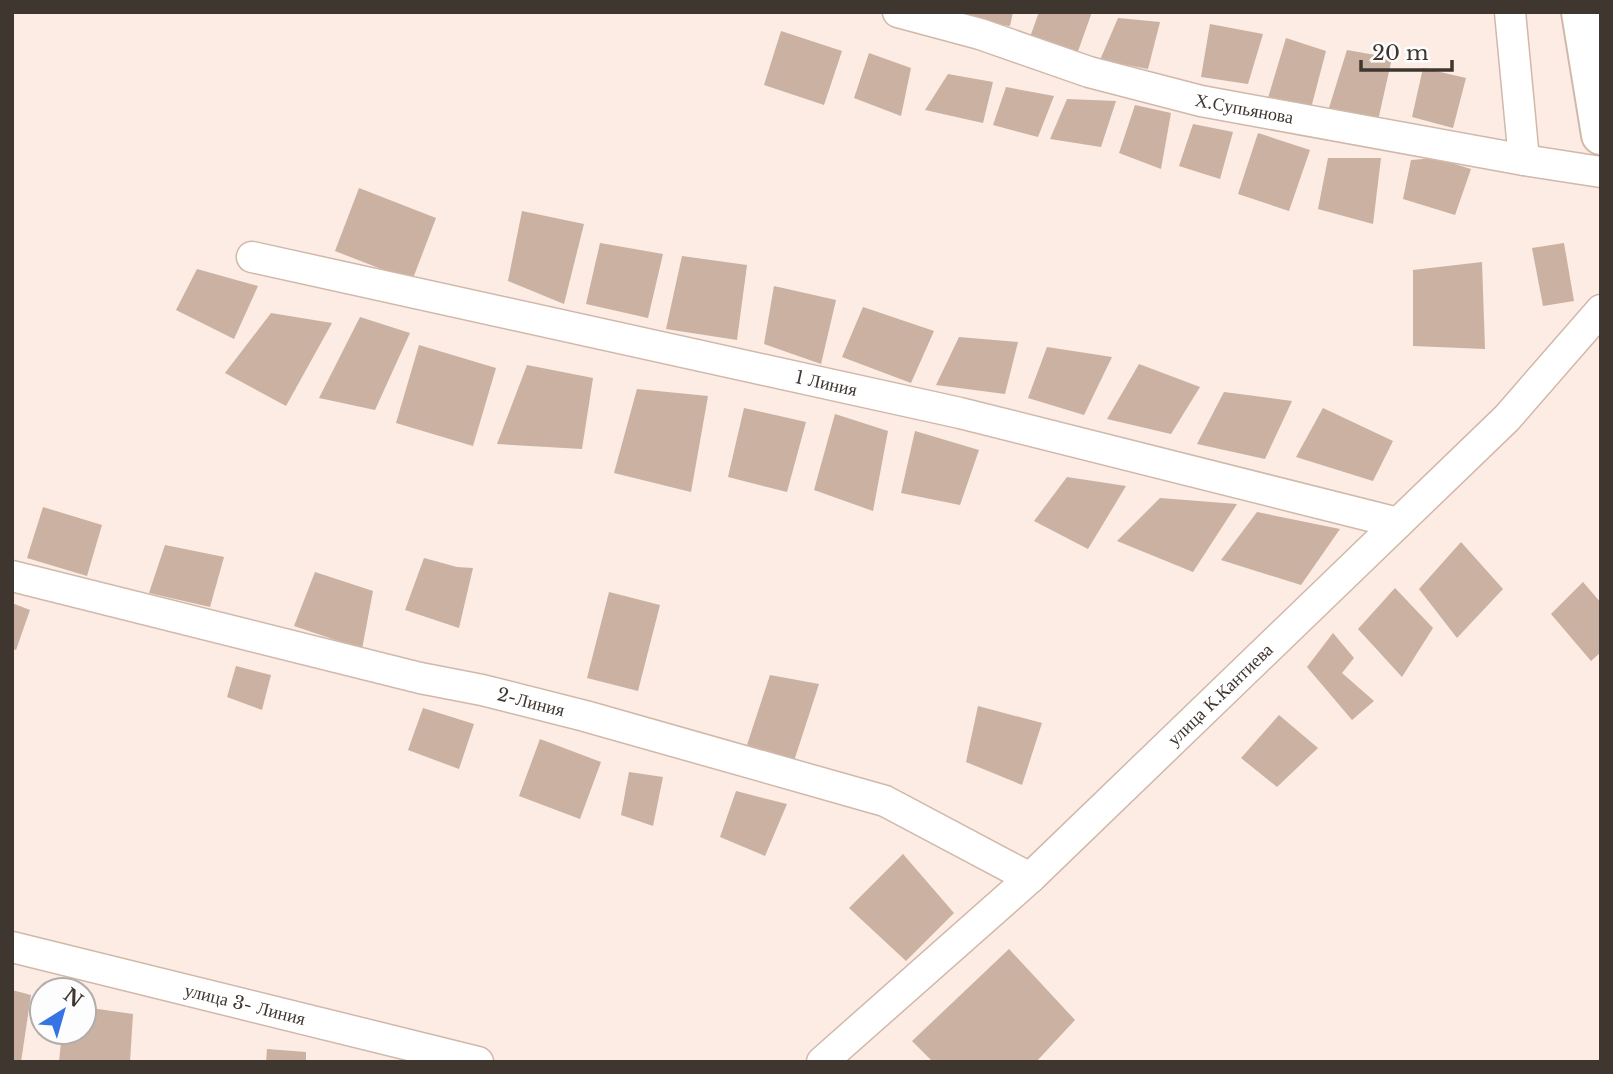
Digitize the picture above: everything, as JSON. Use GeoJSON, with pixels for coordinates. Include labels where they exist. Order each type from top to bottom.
{"type":"FeatureCollection","features":[{"type":"Feature","properties":{"kind":"main road"},"geometry":{"type":"LineString","coordinates":[[1581,12],[1601,135]]}},
{"type":"Feature","properties":{"kind":"street","name":"Х.Супьянова"},"geometry":{"type":"LineString","coordinates":[[898,12],[979,34],[1089,72],[1201,101],[1601,172]]}},
{"type":"Feature","properties":{"kind":"street"},"geometry":{"type":"LineString","coordinates":[[1510,12],[1524,160]]}},
{"type":"Feature","properties":{"kind":"street","name":"1 Линия"},"geometry":{"type":"LineString","coordinates":[[251,257],[960,413],[1398,523]]}},
{"type":"Feature","properties":{"kind":"street","name":"улица К.Кантиева"},"geometry":{"type":"LineString","coordinates":[[822,1062],[1030,878],[1507,418],[1601,310]]}},
{"type":"Feature","properties":{"kind":"street","name":"2-Линия"},"geometry":{"type":"LineString","coordinates":[[12,576],[420,678],[482,690],[585,716],[885,801],[1030,878]]}},
{"type":"Feature","properties":{"kind":"street","name":"улица 3- Линия"},"geometry":{"type":"LineString","coordinates":[[12,947],[478,1062]]}},
{"type":"Feature","properties":{"kind":"building"},"geometry":{"type":"Polygon","coordinates":[[[969,12],[1013,12],[1010,26],[967,20],[969,12]]]}},
{"type":"Feature","properties":{"kind":"building"},"geometry":{"type":"Polygon","coordinates":[[[1039,12],[1092,12],[1077,54],[1030,37],[1039,12]]]}},
{"type":"Feature","properties":{"kind":"building"},"geometry":{"type":"Polygon","coordinates":[[[1118,18],[1160,22],[1148,69],[1100,60],[1118,18]]]}},
{"type":"Feature","properties":{"kind":"building"},"geometry":{"type":"Polygon","coordinates":[[[1210,24],[1263,34],[1248,84],[1201,77],[1210,24]]]}},
{"type":"Feature","properties":{"kind":"building"},"geometry":{"type":"Polygon","coordinates":[[[781,31],[842,51],[824,105],[764,85],[781,31]]]}},
{"type":"Feature","properties":{"kind":"building"},"geometry":{"type":"Polygon","coordinates":[[[1286,38],[1326,51],[1310,112],[1268,98],[1286,38]]]}},
{"type":"Feature","properties":{"kind":"building"},"geometry":{"type":"Polygon","coordinates":[[[1347,50],[1392,58],[1377,125],[1328,111],[1347,50]]]}},
{"type":"Feature","properties":{"kind":"building"},"geometry":{"type":"Polygon","coordinates":[[[869,53],[911,68],[901,116],[854,98],[869,53]]]}},
{"type":"Feature","properties":{"kind":"building"},"geometry":{"type":"Polygon","coordinates":[[[1423,68],[1466,78],[1453,128],[1412,117],[1423,68]]]}},
{"type":"Feature","properties":{"kind":"building"},"geometry":{"type":"Polygon","coordinates":[[[948,74],[993,82],[983,123],[925,110],[948,74]]]}},
{"type":"Feature","properties":{"kind":"building"},"geometry":{"type":"Polygon","coordinates":[[[1006,87],[1054,96],[1038,137],[993,125],[1006,87]]]}},
{"type":"Feature","properties":{"kind":"building"},"geometry":{"type":"Polygon","coordinates":[[[1067,99],[1116,101],[1101,147],[1050,139],[1067,99]]]}},
{"type":"Feature","properties":{"kind":"building"},"geometry":{"type":"Polygon","coordinates":[[[1135,105],[1171,113],[1161,169],[1119,153],[1135,105]]]}},
{"type":"Feature","properties":{"kind":"building"},"geometry":{"type":"Polygon","coordinates":[[[1193,124],[1233,132],[1220,179],[1179,166],[1193,124]]]}},
{"type":"Feature","properties":{"kind":"building"},"geometry":{"type":"Polygon","coordinates":[[[1258,133],[1310,150],[1289,211],[1238,194],[1258,133]]]}},
{"type":"Feature","properties":{"kind":"building"},"geometry":{"type":"Polygon","coordinates":[[[1328,158],[1381,158],[1373,224],[1318,209],[1328,158]]]}},
{"type":"Feature","properties":{"kind":"building"},"geometry":{"type":"Polygon","coordinates":[[[1435,158],[1471,169],[1455,215],[1403,199],[1411,160],[1435,158]]]}},
{"type":"Feature","properties":{"kind":"building"},"geometry":{"type":"Polygon","coordinates":[[[359,188],[436,218],[412,281],[335,251],[359,188]]]}},
{"type":"Feature","properties":{"kind":"building"},"geometry":{"type":"Polygon","coordinates":[[[522,211],[584,224],[564,304],[508,281],[522,211]]]}},
{"type":"Feature","properties":{"kind":"building"},"geometry":{"type":"Polygon","coordinates":[[[600,243],[663,254],[648,318],[586,304],[600,243]]]}},
{"type":"Feature","properties":{"kind":"building"},"geometry":{"type":"Polygon","coordinates":[[[1564,243],[1574,301],[1543,306],[1532,248],[1564,243]]]}},
{"type":"Feature","properties":{"kind":"building"},"geometry":{"type":"Polygon","coordinates":[[[682,256],[747,265],[737,340],[666,329],[682,256]]]}},
{"type":"Feature","properties":{"kind":"building"},"geometry":{"type":"Polygon","coordinates":[[[1482,262],[1485,349],[1413,346],[1413,270],[1482,262]]]}},
{"type":"Feature","properties":{"kind":"building"},"geometry":{"type":"Polygon","coordinates":[[[197,269],[258,286],[234,339],[176,310],[197,269]]]}},
{"type":"Feature","properties":{"kind":"building"},"geometry":{"type":"Polygon","coordinates":[[[774,286],[836,300],[821,364],[764,344],[774,286]]]}},
{"type":"Feature","properties":{"kind":"building"},"geometry":{"type":"Polygon","coordinates":[[[863,307],[934,331],[911,383],[842,357],[863,307]]]}},
{"type":"Feature","properties":{"kind":"building"},"geometry":{"type":"Polygon","coordinates":[[[271,313],[332,323],[286,406],[225,373],[271,313]]]}},
{"type":"Feature","properties":{"kind":"building"},"geometry":{"type":"Polygon","coordinates":[[[360,317],[410,333],[375,410],[319,398],[360,317]]]}},
{"type":"Feature","properties":{"kind":"building"},"geometry":{"type":"Polygon","coordinates":[[[959,337],[1018,342],[1005,394],[936,385],[959,337]]]}},
{"type":"Feature","properties":{"kind":"building"},"geometry":{"type":"Polygon","coordinates":[[[419,345],[496,368],[473,446],[396,423],[419,345]]]}},
{"type":"Feature","properties":{"kind":"building"},"geometry":{"type":"Polygon","coordinates":[[[1047,347],[1112,357],[1084,415],[1028,398],[1047,347]]]}},
{"type":"Feature","properties":{"kind":"building"},"geometry":{"type":"Polygon","coordinates":[[[1139,364],[1200,387],[1171,434],[1107,419],[1139,364]]]}},
{"type":"Feature","properties":{"kind":"building"},"geometry":{"type":"Polygon","coordinates":[[[527,365],[593,378],[582,449],[497,444],[527,365]]]}},
{"type":"Feature","properties":{"kind":"building"},"geometry":{"type":"Polygon","coordinates":[[[637,389],[708,396],[691,492],[614,473],[637,389]]]}},
{"type":"Feature","properties":{"kind":"building"},"geometry":{"type":"Polygon","coordinates":[[[1224,392],[1292,401],[1265,459],[1197,444],[1224,392]]]}},
{"type":"Feature","properties":{"kind":"building"},"geometry":{"type":"Polygon","coordinates":[[[744,408],[806,422],[787,492],[728,477],[744,408]]]}},
{"type":"Feature","properties":{"kind":"building"},"geometry":{"type":"Polygon","coordinates":[[[1323,408],[1393,441],[1373,481],[1296,457],[1323,408]]]}},
{"type":"Feature","properties":{"kind":"building"},"geometry":{"type":"Polygon","coordinates":[[[835,414],[888,431],[873,511],[814,490],[835,414]]]}},
{"type":"Feature","properties":{"kind":"building"},"geometry":{"type":"Polygon","coordinates":[[[915,431],[979,450],[960,505],[901,493],[915,431]]]}},
{"type":"Feature","properties":{"kind":"building"},"geometry":{"type":"Polygon","coordinates":[[[1067,477],[1126,486],[1088,549],[1034,521],[1067,477]]]}},
{"type":"Feature","properties":{"kind":"building"},"geometry":{"type":"Polygon","coordinates":[[[1160,498],[1237,504],[1193,572],[1117,541],[1160,498]]]}},
{"type":"Feature","properties":{"kind":"building"},"geometry":{"type":"Polygon","coordinates":[[[43,507],[102,525],[87,576],[27,558],[43,507]]]}},
{"type":"Feature","properties":{"kind":"building"},"geometry":{"type":"Polygon","coordinates":[[[1257,512],[1340,529],[1301,585],[1221,560],[1257,512]]]}},
{"type":"Feature","properties":{"kind":"building"},"geometry":{"type":"Polygon","coordinates":[[[1461,542],[1503,589],[1457,638],[1419,589],[1461,542]]]}},
{"type":"Feature","properties":{"kind":"building"},"geometry":{"type":"Polygon","coordinates":[[[165,545],[224,557],[210,607],[149,593],[165,545]]]}},
{"type":"Feature","properties":{"kind":"building"},"geometry":{"type":"Polygon","coordinates":[[[424,558],[457,567],[473,568],[459,628],[405,610],[424,558]]]}},
{"type":"Feature","properties":{"kind":"building"},"geometry":{"type":"Polygon","coordinates":[[[315,572],[373,591],[362,649],[294,626],[315,572]]]}},
{"type":"Feature","properties":{"kind":"building"},"geometry":{"type":"Polygon","coordinates":[[[1583,582],[1601,603],[1601,652],[1591,661],[1551,614],[1583,582]]]}},
{"type":"Feature","properties":{"kind":"building"},"geometry":{"type":"Polygon","coordinates":[[[1395,588],[1433,628],[1402,677],[1358,629],[1395,588]]]}},
{"type":"Feature","properties":{"kind":"building"},"geometry":{"type":"Polygon","coordinates":[[[609,592],[660,605],[638,691],[587,678],[609,592]]]}},
{"type":"Feature","properties":{"kind":"building"},"geometry":{"type":"Polygon","coordinates":[[[12,603],[30,610],[16,650],[12,649],[12,603]]]}},
{"type":"Feature","properties":{"kind":"building"},"geometry":{"type":"Polygon","coordinates":[[[1333,633],[1354,658],[1342,673],[1374,701],[1352,720],[1307,667],[1333,633]]]}},
{"type":"Feature","properties":{"kind":"building"},"geometry":{"type":"Polygon","coordinates":[[[236,666],[271,675],[262,710],[227,697],[236,666]]]}},
{"type":"Feature","properties":{"kind":"building"},"geometry":{"type":"Polygon","coordinates":[[[770,675],[819,684],[794,761],[746,748],[770,675]]]}},
{"type":"Feature","properties":{"kind":"building"},"geometry":{"type":"Polygon","coordinates":[[[978,706],[1042,723],[1022,785],[966,762],[978,706]]]}},
{"type":"Feature","properties":{"kind":"building"},"geometry":{"type":"Polygon","coordinates":[[[423,708],[474,724],[459,769],[408,750],[423,708]]]}},
{"type":"Feature","properties":{"kind":"building"},"geometry":{"type":"Polygon","coordinates":[[[1279,715],[1318,748],[1277,787],[1241,758],[1279,715]]]}},
{"type":"Feature","properties":{"kind":"building"},"geometry":{"type":"Polygon","coordinates":[[[540,739],[601,762],[580,819],[519,796],[540,739]]]}},
{"type":"Feature","properties":{"kind":"building"},"geometry":{"type":"Polygon","coordinates":[[[629,772],[663,777],[653,826],[621,815],[629,772]]]}},
{"type":"Feature","properties":{"kind":"building"},"geometry":{"type":"Polygon","coordinates":[[[736,791],[787,804],[765,856],[720,837],[736,791]]]}},
{"type":"Feature","properties":{"kind":"building"},"geometry":{"type":"Polygon","coordinates":[[[903,854],[954,913],[906,961],[849,908],[903,854]]]}},
{"type":"Feature","properties":{"kind":"building"},"geometry":{"type":"Polygon","coordinates":[[[1009,949],[1075,1020],[1036,1062],[933,1062],[912,1041],[1009,949]]]}},
{"type":"Feature","properties":{"kind":"building"},"geometry":{"type":"Polygon","coordinates":[[[12,990],[28,994],[28,1015],[21,1062],[12,1061],[12,990]]]}},
{"type":"Feature","properties":{"kind":"building"},"geometry":{"type":"Polygon","coordinates":[[[98,1009],[133,1014],[130,1062],[59,1062],[61,1046],[98,1046],[98,1009]]]}},
{"type":"Feature","properties":{"kind":"building"},"geometry":{"type":"Polygon","coordinates":[[[267,1049],[306,1052],[306,1062],[266,1062],[267,1049]]]}}]}
